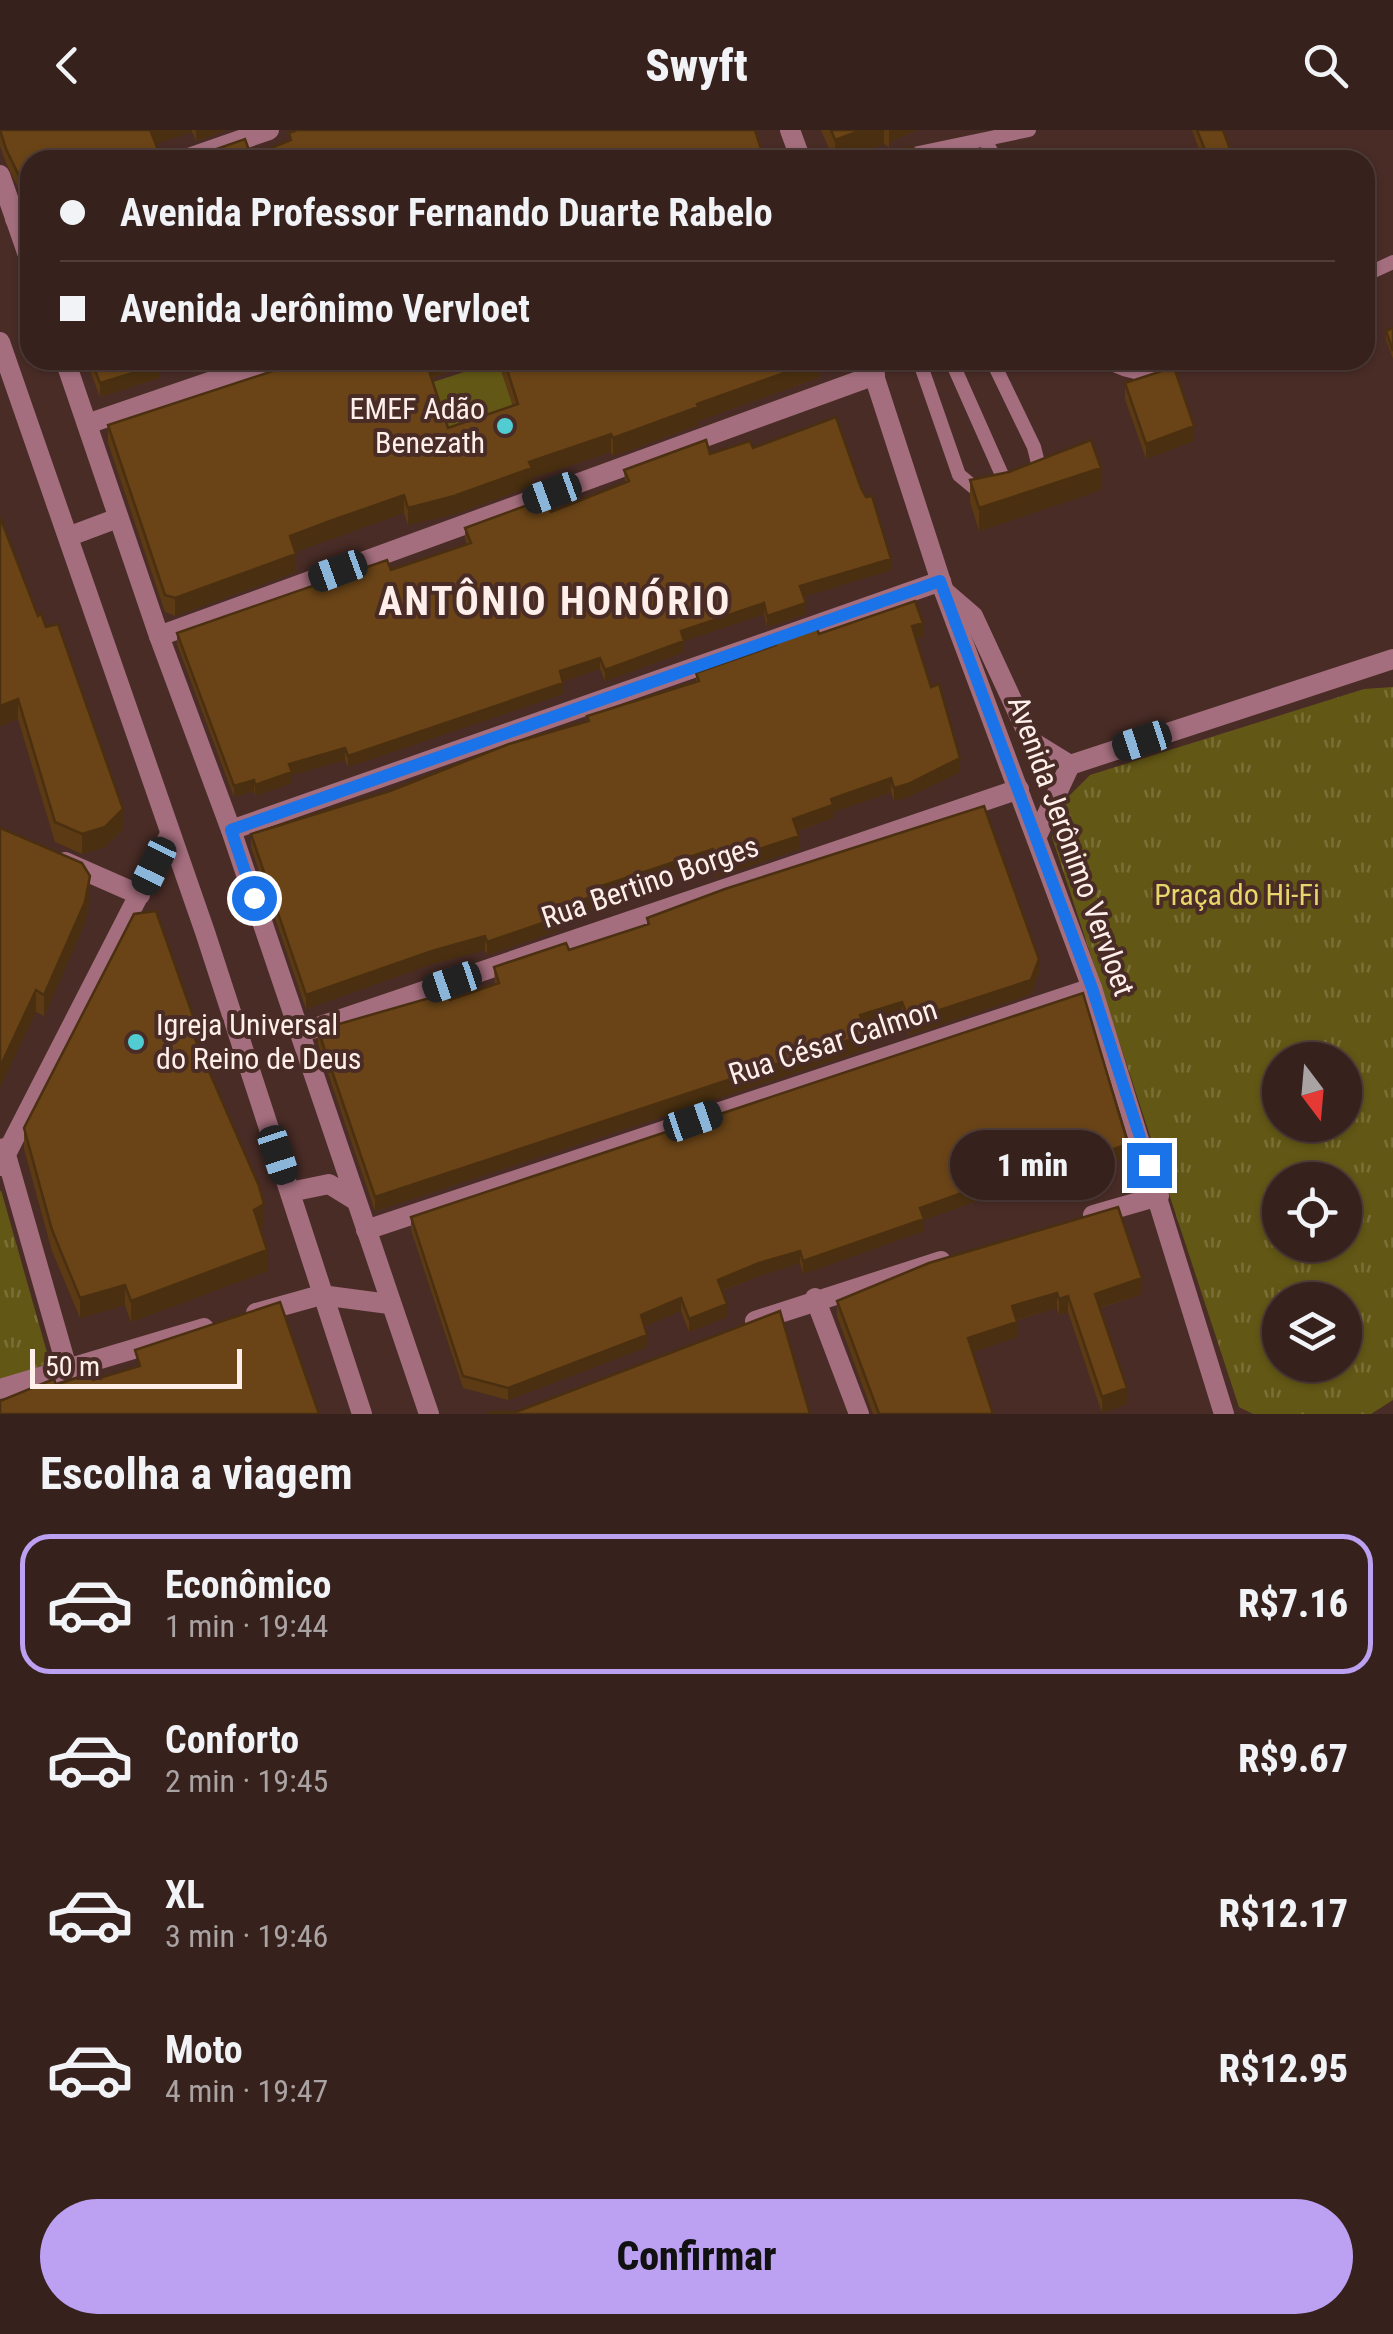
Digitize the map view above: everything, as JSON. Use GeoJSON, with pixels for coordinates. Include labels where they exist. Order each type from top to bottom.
{"type":"FeatureCollection","features":[{"type":"Feature","properties":{"kind":"street"},"geometry":{"type":"LineString","coordinates":[[212,150],[268,130]]}},
{"type":"Feature","properties":{"kind":"street"},"geometry":{"type":"LineString","coordinates":[[0,174],[20,211]]}},
{"type":"Feature","properties":{"kind":"street"},"geometry":{"type":"LineString","coordinates":[[0,342],[70,536],[321,1295],[366,1412]]}},
{"type":"Feature","properties":{"kind":"street"},"geometry":{"type":"LineString","coordinates":[[68,370],[159,636],[231,830],[389,1304],[430,1414]]}},
{"type":"Feature","properties":{"kind":"street"},"geometry":{"type":"LineString","coordinates":[[87,424],[245,370]]}},
{"type":"Feature","properties":{"kind":"street"},"geometry":{"type":"LineString","coordinates":[[159,636],[867,370]]}},
{"type":"Feature","properties":{"kind":"street","name":"Avenida Jerônimo Vervloet"},"geometry":{"type":"LineString","coordinates":[[873,370],[942,586],[1092,988],[1223,1410]]}},
{"type":"Feature","properties":{"kind":"street"},"geometry":{"type":"LineString","coordinates":[[70,536],[118,518]]}},
{"type":"Feature","properties":{"kind":"street"},"geometry":{"type":"LineString","coordinates":[[231,830],[942,586],[973,616],[1031,741],[1070,764]]}},
{"type":"Feature","properties":{"kind":"street"},"geometry":{"type":"LineString","coordinates":[[1037,836],[1070,764],[1393,659]]}},
{"type":"Feature","properties":{"kind":"street","name":"Rua Bertino Borges"},"geometry":{"type":"LineString","coordinates":[[300,1033],[1019,789]]}},
{"type":"Feature","properties":{"kind":"street"},"geometry":{"type":"LineString","coordinates":[[67,1368],[2,1152],[169,836]]}},
{"type":"Feature","properties":{"kind":"street"},"geometry":{"type":"LineString","coordinates":[[52,856],[140,895]]}},
{"type":"Feature","properties":{"kind":"street","name":"Rua César Calmon"},"geometry":{"type":"LineString","coordinates":[[366,1230],[1092,988]]}},
{"type":"Feature","properties":{"kind":"street"},"geometry":{"type":"LineString","coordinates":[[290,1192],[329,1184],[356,1200]]}},
{"type":"Feature","properties":{"kind":"street"},"geometry":{"type":"LineString","coordinates":[[1063,1224],[1158,1196]]}},
{"type":"Feature","properties":{"kind":"street"},"geometry":{"type":"LineString","coordinates":[[726,1332],[815,1298],[968,1253]]}},
{"type":"Feature","properties":{"kind":"street"},"geometry":{"type":"LineString","coordinates":[[0,1390],[321,1295],[389,1304]]}},
{"type":"Feature","properties":{"kind":"street"},"geometry":{"type":"LineString","coordinates":[[815,1298],[858,1414]]}},
{"type":"Feature","properties":{"kind":"street"},"geometry":{"type":"LineString","coordinates":[[1223,1410],[1243,1414]]}},
{"type":"Feature","properties":{"kind":"lane"},"geometry":{"type":"LineString","coordinates":[[935,150],[1029,130]]}},
{"type":"Feature","properties":{"kind":"lane"},"geometry":{"type":"LineString","coordinates":[[985,140],[990,150]]}},
{"type":"Feature","properties":{"kind":"lane"},"geometry":{"type":"LineString","coordinates":[[923,370],[959,474],[976,489],[1033,475],[1038,462],[997,370]]}},
{"type":"Feature","properties":{"kind":"lane"},"geometry":{"type":"LineString","coordinates":[[955,370],[1006,484]]}},
{"type":"Feature","properties":{"kind":"lane"},"geometry":{"type":"LineString","coordinates":[[1121,370],[1146,374],[1158,370]]}},
{"type":"Feature","properties":{"kind":"green space"},"geometry":{"type":"Polygon","coordinates":[[[470,370],[501,370],[515,412],[444,435],[427,384],[470,370]]]}},
{"type":"Feature","properties":{"kind":"green space","name":"Praça do Hi-Fi"},"geometry":{"type":"Polygon","coordinates":[[[1393,687],[1393,1400],[1371,1414],[1253,1414],[1239,1407],[1052,837],[1065,800],[1090,775],[1364,689],[1393,687]]]}},
{"type":"Feature","properties":{"kind":"green space"},"geometry":{"type":"Polygon","coordinates":[[[0,1192],[50,1363],[0,1380],[0,1192]]]}},
{"type":"Feature","properties":{"kind":"building"},"geometry":{"type":"Polygon","coordinates":[[[0,130],[157,130],[151,132],[158,150],[20,150],[20,178],[0,130]]]}},
{"type":"Feature","properties":{"kind":"building"},"geometry":{"type":"Polygon","coordinates":[[[755,130],[761,150],[266,150],[291,140],[289,133],[755,130]]]}},
{"type":"Feature","properties":{"kind":"building"},"geometry":{"type":"Polygon","coordinates":[[[831,130],[862,130],[835,140],[831,130]]]}},
{"type":"Feature","properties":{"kind":"building"},"geometry":{"type":"Polygon","coordinates":[[[1197,130],[1223,130],[1230,150],[1205,150],[1197,130]]]}},
{"type":"Feature","properties":{"kind":"building"},"geometry":{"type":"Polygon","coordinates":[[[245,139],[249,150],[214,150],[245,139]]]}},
{"type":"Feature","properties":{"kind":"building"},"geometry":{"type":"Polygon","coordinates":[[[1393,328],[1393,351],[1386,331],[1393,328]]]}},
{"type":"Feature","properties":{"kind":"building"},"geometry":{"type":"Polygon","coordinates":[[[95,370],[143,370],[100,383],[95,370]]]}},
{"type":"Feature","properties":{"kind":"building"},"geometry":{"type":"Polygon","coordinates":[[[276,370],[429,370],[448,428],[518,404],[507,370],[792,370],[613,438],[611,434],[529,462],[532,468],[454,496],[408,508],[404,495],[330,521],[290,536],[296,554],[175,598],[165,595],[108,425],[276,370]]]}},
{"type":"Feature","properties":{"kind":"building"},"geometry":{"type":"Polygon","coordinates":[[[1175,370],[1194,426],[1146,444],[1125,383],[1175,370]]]}},
{"type":"Feature","properties":{"kind":"building"},"geometry":{"type":"Polygon","coordinates":[[[836,417],[861,488],[866,497],[872,496],[891,559],[800,586],[806,603],[767,616],[764,603],[681,631],[684,641],[605,670],[600,658],[560,671],[563,683],[348,756],[345,748],[289,764],[292,772],[255,785],[254,780],[234,786],[177,633],[387,560],[391,570],[471,543],[465,528],[544,499],[551,512],[629,481],[624,470],[706,440],[710,454],[750,441],[753,448],[836,417]]]}},
{"type":"Feature","properties":{"kind":"building"},"geometry":{"type":"Polygon","coordinates":[[[1091,440],[1101,468],[979,508],[970,480],[1009,472],[1091,440]]]}},
{"type":"Feature","properties":{"kind":"building"},"geometry":{"type":"Polygon","coordinates":[[[0,517],[38,616],[41,613],[46,627],[58,624],[123,809],[105,827],[82,834],[55,822],[18,699],[0,706],[0,517]]]}},
{"type":"Feature","properties":{"kind":"building"},"geometry":{"type":"Polygon","coordinates":[[[915,601],[923,623],[912,626],[931,687],[939,684],[960,758],[908,784],[894,788],[891,778],[831,799],[833,805],[793,819],[799,836],[717,863],[713,849],[592,889],[594,896],[554,909],[557,918],[487,942],[485,936],[432,951],[306,995],[251,834],[390,791],[509,744],[589,721],[587,716],[699,681],[696,673],[776,645],[775,640],[816,626],[819,634],[915,601]]]}},
{"type":"Feature","properties":{"kind":"building"},"geometry":{"type":"Polygon","coordinates":[[[984,806],[1039,959],[1031,980],[909,1020],[902,1002],[860,1015],[867,1034],[375,1197],[318,1030],[447,993],[450,1000],[499,983],[494,967],[566,943],[569,950],[649,924],[647,918],[725,889],[984,806]]]}},
{"type":"Feature","properties":{"kind":"building"},"geometry":{"type":"Polygon","coordinates":[[[0,828],[82,863],[90,876],[85,902],[44,995],[36,990],[0,1067],[0,828]]]}},
{"type":"Feature","properties":{"kind":"building"},"geometry":{"type":"Polygon","coordinates":[[[156,911],[198,1030],[192,1032],[259,1186],[264,1204],[254,1210],[267,1250],[131,1301],[125,1285],[80,1298],[52,1230],[24,1128],[134,914],[156,911]]]}},
{"type":"Feature","properties":{"kind":"building"},"geometry":{"type":"Polygon","coordinates":[[[1083,993],[1128,1144],[1043,1174],[1040,1165],[920,1208],[924,1219],[803,1261],[800,1251],[759,1263],[718,1280],[727,1304],[689,1319],[681,1298],[641,1315],[647,1335],[508,1388],[463,1376],[411,1217],[1083,993]]]}},
{"type":"Feature","properties":{"kind":"building"},"geometry":{"type":"Polygon","coordinates":[[[1118,1207],[1142,1278],[1095,1294],[1127,1388],[1102,1397],[1068,1296],[1059,1299],[1057,1293],[1012,1306],[1017,1322],[968,1338],[993,1414],[879,1414],[837,1301],[929,1263],[1118,1207]]]}},
{"type":"Feature","properties":{"kind":"building"},"geometry":{"type":"Polygon","coordinates":[[[280,1302],[319,1414],[0,1414],[0,1401],[54,1379],[56,1385],[91,1373],[93,1380],[140,1366],[135,1350],[280,1302]]]}},
{"type":"Feature","properties":{"kind":"building"},"geometry":{"type":"Polygon","coordinates":[[[780,1311],[810,1414],[487,1414],[516,1412],[780,1311]]]}},
{"type":"Feature","properties":{"kind":"place","name":"EMEF Adão Benezath"},"geometry":{"type":"Point","coordinates":[505,426]}},
{"type":"Feature","properties":{"kind":"place","name":"Igreja Universal do Reino de Deus"},"geometry":{"type":"Point","coordinates":[136,1042]}},
{"type":"Feature","properties":{"kind":"district","name":"ANTÔNIO HONÓRIO"},"geometry":{"type":"Point","coordinates":[555,601]}},
{"type":"Feature","properties":{"kind":"route"},"geometry":{"type":"LineString","coordinates":[[254,898],[231,830],[940,581],[1092,988],[1149,1165]]}}]}
